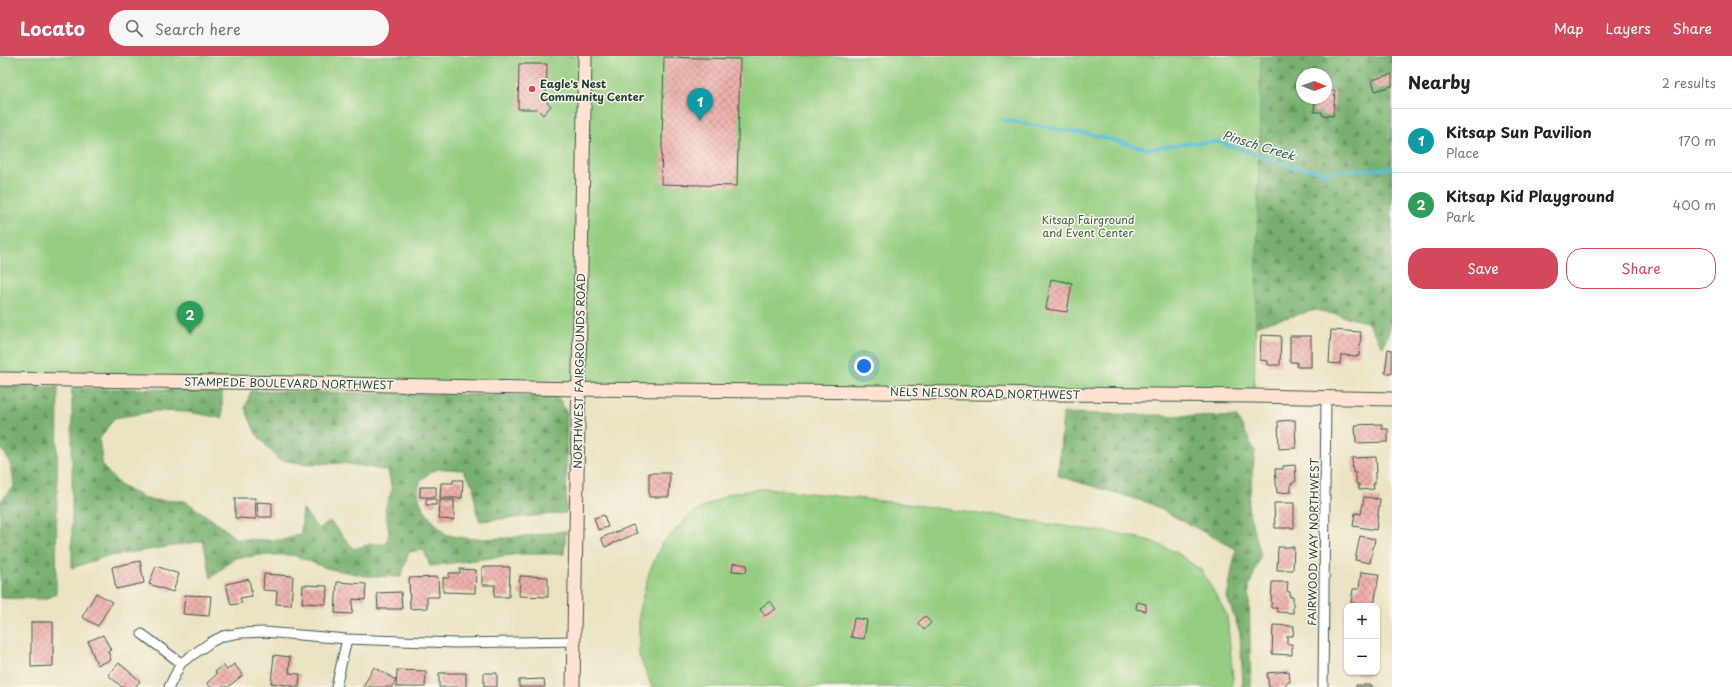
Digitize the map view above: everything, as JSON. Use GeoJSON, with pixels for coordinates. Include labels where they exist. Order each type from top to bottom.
{"type":"FeatureCollection","features":[{"type":"Feature","properties":{"kind":"street","name":"NORTHWEST FAIRGROUNDS ROAD"},"geometry":{"type":"LineString","coordinates":[[573,687],[585,56]]}},
{"type":"Feature","properties":{"kind":"street","name":"STAMPEDE BOULEVARD NORTHWEST"},"geometry":{"type":"LineString","coordinates":[[0,379],[297,382],[578,389]]}},
{"type":"Feature","properties":{"kind":"street","name":"NELS NELSON ROAD NORTHWEST"},"geometry":{"type":"LineString","coordinates":[[578,389],[1254,396],[1392,399]]}},
{"type":"Feature","properties":{"kind":"street","name":"FAIRWOOD WAY NORTHWEST"},"geometry":{"type":"LineString","coordinates":[[1323,687],[1326,398]]}},
{"type":"Feature","properties":{"kind":"street"},"geometry":{"type":"LineString","coordinates":[[169,687],[181,663],[211,642],[223,636],[240,633],[264,632],[347,639],[455,643],[574,641]]}},
{"type":"Feature","properties":{"kind":"street"},"geometry":{"type":"LineString","coordinates":[[142,634],[181,663]]}},
{"type":"Feature","properties":{"kind":"street"},"geometry":{"type":"LineString","coordinates":[[336,687],[347,639]]}},
{"type":"Feature","properties":{"kind":"green space","name":"Kitsap Fairground and Event Center"},"geometry":{"type":"Polygon","coordinates":[[[0,56],[1261,56],[1254,396],[0,379],[0,56]]]}},
{"type":"Feature","properties":{"kind":"green space"},"geometry":{"type":"Polygon","coordinates":[[[1131,56],[1392,56],[1392,322],[1383,347],[1367,322],[1316,310],[1242,329],[1131,56]]]}},
{"type":"Feature","properties":{"kind":"green space"},"geometry":{"type":"Polygon","coordinates":[[[0,386],[58,387],[56,594],[46,599],[0,598],[0,501],[14,487],[10,466],[0,447],[0,386]]]}},
{"type":"Feature","properties":{"kind":"green space"},"geometry":{"type":"Polygon","coordinates":[[[72,388],[222,390],[222,418],[188,412],[156,411],[114,418],[99,440],[103,467],[121,486],[149,500],[185,501],[221,526],[236,539],[284,540],[301,533],[303,509],[318,529],[330,521],[354,549],[371,544],[386,544],[389,533],[385,509],[392,490],[388,471],[343,463],[308,464],[279,460],[256,434],[245,408],[251,391],[558,396],[567,414],[566,513],[480,521],[476,511],[474,487],[463,470],[443,469],[433,471],[420,483],[418,490],[419,498],[426,512],[431,519],[447,534],[462,538],[492,539],[566,531],[564,554],[520,554],[430,566],[424,550],[409,552],[401,577],[366,576],[326,568],[293,555],[261,555],[235,558],[211,578],[203,541],[104,557],[72,568],[72,388]]]}},
{"type":"Feature","properties":{"kind":"green space"},"geometry":{"type":"Polygon","coordinates":[[[1063,413],[1237,417],[1255,451],[1248,509],[1261,555],[1249,586],[1251,687],[1241,687],[1243,683],[1240,633],[1227,597],[1236,549],[1149,503],[1058,476],[1063,413]]]}},
{"type":"Feature","properties":{"kind":"green space"},"geometry":{"type":"Polygon","coordinates":[[[766,488],[908,504],[1120,534],[1151,541],[1176,552],[1202,571],[1227,615],[1233,679],[1231,687],[652,687],[639,655],[639,611],[649,573],[662,543],[691,514],[728,494],[766,488]]]}},
{"type":"Feature","properties":{"kind":"building"},"geometry":{"type":"Polygon","coordinates":[[[664,57],[740,59],[737,186],[661,184],[664,57]]]}},
{"type":"Feature","properties":{"kind":"building","name":"Eagle's Nest Community Center"},"geometry":{"type":"Polygon","coordinates":[[[519,64],[547,64],[546,101],[551,106],[543,115],[537,109],[518,109],[519,64]]]}},
{"type":"Feature","properties":{"kind":"building"},"geometry":{"type":"Polygon","coordinates":[[[1392,74],[1392,86],[1375,91],[1372,80],[1392,74]]]}},
{"type":"Feature","properties":{"kind":"building"},"geometry":{"type":"Polygon","coordinates":[[[1332,91],[1335,91],[1333,116],[1322,115],[1322,112],[1314,112],[1315,104],[1332,104],[1332,91]]]}},
{"type":"Feature","properties":{"kind":"building"},"geometry":{"type":"Polygon","coordinates":[[[1051,279],[1072,283],[1067,312],[1046,309],[1051,279]]]}},
{"type":"Feature","properties":{"kind":"building"},"geometry":{"type":"Polygon","coordinates":[[[1331,330],[1361,332],[1359,356],[1341,355],[1340,364],[1329,363],[1331,330]]]}},
{"type":"Feature","properties":{"kind":"building"},"geometry":{"type":"Polygon","coordinates":[[[1261,335],[1281,336],[1280,365],[1268,365],[1268,361],[1260,360],[1261,335]]]}},
{"type":"Feature","properties":{"kind":"building"},"geometry":{"type":"Polygon","coordinates":[[[1290,336],[1311,336],[1311,367],[1297,367],[1297,362],[1290,362],[1290,336]]]}},
{"type":"Feature","properties":{"kind":"building"},"geometry":{"type":"Polygon","coordinates":[[[1388,349],[1392,350],[1392,374],[1385,373],[1388,349]]]}},
{"type":"Feature","properties":{"kind":"building"},"geometry":{"type":"Polygon","coordinates":[[[1295,420],[1296,448],[1279,449],[1278,421],[1295,420]]]}},
{"type":"Feature","properties":{"kind":"building"},"geometry":{"type":"Polygon","coordinates":[[[1382,424],[1382,429],[1388,429],[1388,442],[1356,443],[1355,425],[1382,424]]]}},
{"type":"Feature","properties":{"kind":"building"},"geometry":{"type":"Polygon","coordinates":[[[1376,457],[1377,472],[1375,472],[1375,484],[1373,484],[1374,489],[1359,490],[1359,484],[1356,484],[1356,473],[1353,473],[1352,458],[1376,457]]]}},
{"type":"Feature","properties":{"kind":"building"},"geometry":{"type":"Polygon","coordinates":[[[1295,465],[1296,481],[1291,484],[1291,492],[1277,493],[1275,469],[1283,469],[1283,466],[1295,465]]]}},
{"type":"Feature","properties":{"kind":"building"},"geometry":{"type":"Polygon","coordinates":[[[649,473],[670,473],[669,497],[649,497],[649,473]]]}},
{"type":"Feature","properties":{"kind":"building"},"geometry":{"type":"Polygon","coordinates":[[[453,480],[463,480],[462,498],[440,498],[441,483],[453,483],[453,480]]]}},
{"type":"Feature","properties":{"kind":"building"},"geometry":{"type":"Polygon","coordinates":[[[420,487],[436,487],[436,497],[420,497],[420,487]]]}},
{"type":"Feature","properties":{"kind":"building"},"geometry":{"type":"Polygon","coordinates":[[[1364,497],[1380,499],[1376,530],[1353,526],[1355,513],[1361,514],[1364,497]]]}},
{"type":"Feature","properties":{"kind":"building"},"geometry":{"type":"Polygon","coordinates":[[[235,498],[255,498],[256,519],[235,518],[235,498]]]}},
{"type":"Feature","properties":{"kind":"building"},"geometry":{"type":"Polygon","coordinates":[[[426,499],[436,499],[436,505],[426,505],[426,499]]]}},
{"type":"Feature","properties":{"kind":"building"},"geometry":{"type":"Polygon","coordinates":[[[440,500],[454,500],[454,520],[439,519],[440,500]]]}},
{"type":"Feature","properties":{"kind":"building"},"geometry":{"type":"Polygon","coordinates":[[[257,502],[272,503],[272,517],[258,517],[257,502]]]}},
{"type":"Feature","properties":{"kind":"building"},"geometry":{"type":"Polygon","coordinates":[[[1274,503],[1294,503],[1294,528],[1275,528],[1274,503]]]}},
{"type":"Feature","properties":{"kind":"building"},"geometry":{"type":"Polygon","coordinates":[[[604,515],[608,527],[598,530],[594,518],[604,515]]]}},
{"type":"Feature","properties":{"kind":"building"},"geometry":{"type":"Polygon","coordinates":[[[633,525],[637,533],[605,547],[601,538],[633,525]]]}},
{"type":"Feature","properties":{"kind":"building"},"geometry":{"type":"Polygon","coordinates":[[[1360,536],[1375,539],[1370,563],[1355,560],[1360,536]]]}},
{"type":"Feature","properties":{"kind":"building"},"geometry":{"type":"Polygon","coordinates":[[[1278,547],[1294,547],[1293,570],[1277,570],[1278,547]]]}},
{"type":"Feature","properties":{"kind":"building"},"geometry":{"type":"Polygon","coordinates":[[[140,561],[144,583],[116,589],[112,567],[140,561]]]}},
{"type":"Feature","properties":{"kind":"building"},"geometry":{"type":"Polygon","coordinates":[[[733,563],[747,565],[746,572],[732,571],[733,563]]]}},
{"type":"Feature","properties":{"kind":"building"},"geometry":{"type":"Polygon","coordinates":[[[156,566],[179,574],[173,592],[149,584],[156,566]]]}},
{"type":"Feature","properties":{"kind":"building"},"geometry":{"type":"Polygon","coordinates":[[[482,567],[510,567],[509,597],[494,597],[495,585],[482,585],[482,567]]]}},
{"type":"Feature","properties":{"kind":"building"},"geometry":{"type":"Polygon","coordinates":[[[460,569],[476,570],[475,593],[443,592],[443,578],[449,578],[449,573],[460,573],[460,569]]]}},
{"type":"Feature","properties":{"kind":"building"},"geometry":{"type":"Polygon","coordinates":[[[1361,572],[1379,574],[1374,603],[1351,603],[1353,589],[1359,589],[1361,572]]]}},
{"type":"Feature","properties":{"kind":"building"},"geometry":{"type":"Polygon","coordinates":[[[264,574],[293,576],[291,605],[276,604],[277,591],[263,590],[264,574]]]}},
{"type":"Feature","properties":{"kind":"building"},"geometry":{"type":"Polygon","coordinates":[[[520,576],[548,577],[548,597],[519,596],[520,576]]]}},
{"type":"Feature","properties":{"kind":"building"},"geometry":{"type":"Polygon","coordinates":[[[438,577],[439,597],[427,597],[427,608],[410,609],[409,578],[438,577]]]}},
{"type":"Feature","properties":{"kind":"building"},"geometry":{"type":"Polygon","coordinates":[[[249,579],[252,596],[240,598],[242,603],[231,605],[226,584],[249,579]]]}},
{"type":"Feature","properties":{"kind":"building"},"geometry":{"type":"Polygon","coordinates":[[[337,582],[366,584],[365,600],[353,599],[352,614],[335,613],[337,582]]]}},
{"type":"Feature","properties":{"kind":"building"},"geometry":{"type":"Polygon","coordinates":[[[1272,582],[1288,582],[1287,591],[1290,592],[1290,597],[1293,597],[1293,613],[1277,612],[1277,608],[1271,608],[1272,582]]]}},
{"type":"Feature","properties":{"kind":"building"},"geometry":{"type":"Polygon","coordinates":[[[303,585],[327,586],[326,604],[302,603],[303,585]]]}},
{"type":"Feature","properties":{"kind":"building"},"geometry":{"type":"Polygon","coordinates":[[[401,592],[402,609],[378,609],[377,593],[401,592]]]}},
{"type":"Feature","properties":{"kind":"building"},"geometry":{"type":"Polygon","coordinates":[[[96,593],[112,602],[98,626],[82,617],[96,593]]]}},
{"type":"Feature","properties":{"kind":"building"},"geometry":{"type":"Polygon","coordinates":[[[185,595],[211,596],[209,616],[183,614],[185,595]]]}},
{"type":"Feature","properties":{"kind":"building"},"geometry":{"type":"Polygon","coordinates":[[[770,601],[776,609],[765,616],[760,608],[770,601]]]}},
{"type":"Feature","properties":{"kind":"building"},"geometry":{"type":"Polygon","coordinates":[[[1137,602],[1146,604],[1146,611],[1136,609],[1137,602]]]}},
{"type":"Feature","properties":{"kind":"building"},"geometry":{"type":"Polygon","coordinates":[[[925,616],[931,623],[924,630],[918,623],[925,616]]]}},
{"type":"Feature","properties":{"kind":"building"},"geometry":{"type":"Polygon","coordinates":[[[854,618],[867,620],[864,639],[851,637],[854,618]]]}},
{"type":"Feature","properties":{"kind":"building"},"geometry":{"type":"Polygon","coordinates":[[[31,622],[53,622],[53,666],[31,667],[31,622]]]}},
{"type":"Feature","properties":{"kind":"building"},"geometry":{"type":"Polygon","coordinates":[[[1273,625],[1294,626],[1293,636],[1287,636],[1287,644],[1292,644],[1292,655],[1272,654],[1273,625]]]}},
{"type":"Feature","properties":{"kind":"building"},"geometry":{"type":"Polygon","coordinates":[[[103,635],[111,650],[108,651],[111,660],[97,665],[88,641],[103,635]]]}},
{"type":"Feature","properties":{"kind":"building"},"geometry":{"type":"Polygon","coordinates":[[[274,655],[290,657],[289,673],[300,674],[299,687],[271,683],[274,655]]]}},
{"type":"Feature","properties":{"kind":"building"},"geometry":{"type":"Polygon","coordinates":[[[119,663],[140,681],[135,687],[122,687],[108,675],[119,663]]]}},
{"type":"Feature","properties":{"kind":"building"},"geometry":{"type":"Polygon","coordinates":[[[234,664],[243,675],[228,687],[210,687],[207,683],[217,674],[215,672],[223,665],[227,670],[234,664]]]}},
{"type":"Feature","properties":{"kind":"building"},"geometry":{"type":"Polygon","coordinates":[[[374,667],[396,680],[392,687],[363,687],[374,667]]]}},
{"type":"Feature","properties":{"kind":"building"},"geometry":{"type":"Polygon","coordinates":[[[397,670],[426,671],[425,687],[396,687],[397,670]]]}},
{"type":"Feature","properties":{"kind":"building"},"geometry":{"type":"Polygon","coordinates":[[[1289,671],[1290,682],[1286,683],[1286,687],[1269,687],[1267,673],[1289,671]]]}},
{"type":"Feature","properties":{"kind":"building"},"geometry":{"type":"Polygon","coordinates":[[[439,673],[466,673],[466,687],[439,687],[439,673]]]}},
{"type":"Feature","properties":{"kind":"building"},"geometry":{"type":"Polygon","coordinates":[[[484,673],[497,673],[497,687],[484,687],[484,673]]]}},
{"type":"Feature","properties":{"kind":"building"},"geometry":{"type":"Polygon","coordinates":[[[544,679],[545,687],[519,687],[519,680],[544,679]]]}},
{"type":"Feature","properties":{"kind":"building"},"geometry":{"type":"Polygon","coordinates":[[[1356,685],[1372,685],[1372,687],[1356,687],[1356,685]]]}},
{"type":"Feature","properties":{"kind":"waterway","name":"Pinsch Creek"},"geometry":{"type":"LineString","coordinates":[[1003,120],[1093,135],[1147,149],[1191,143],[1219,142],[1293,167],[1325,172],[1392,168]]}},
{"type":"Feature","properties":{"kind":"place","name":"Eagle's Nest Community Center"},"geometry":{"type":"Point","coordinates":[532,89]}},
{"type":"Feature","properties":{"kind":"place","name":"Kitsap Sun Pavilion"},"geometry":{"type":"Point","coordinates":[700,121]}},
{"type":"Feature","properties":{"kind":"place","name":"Kitsap Kid Playground"},"geometry":{"type":"Point","coordinates":[190,334]}}]}
